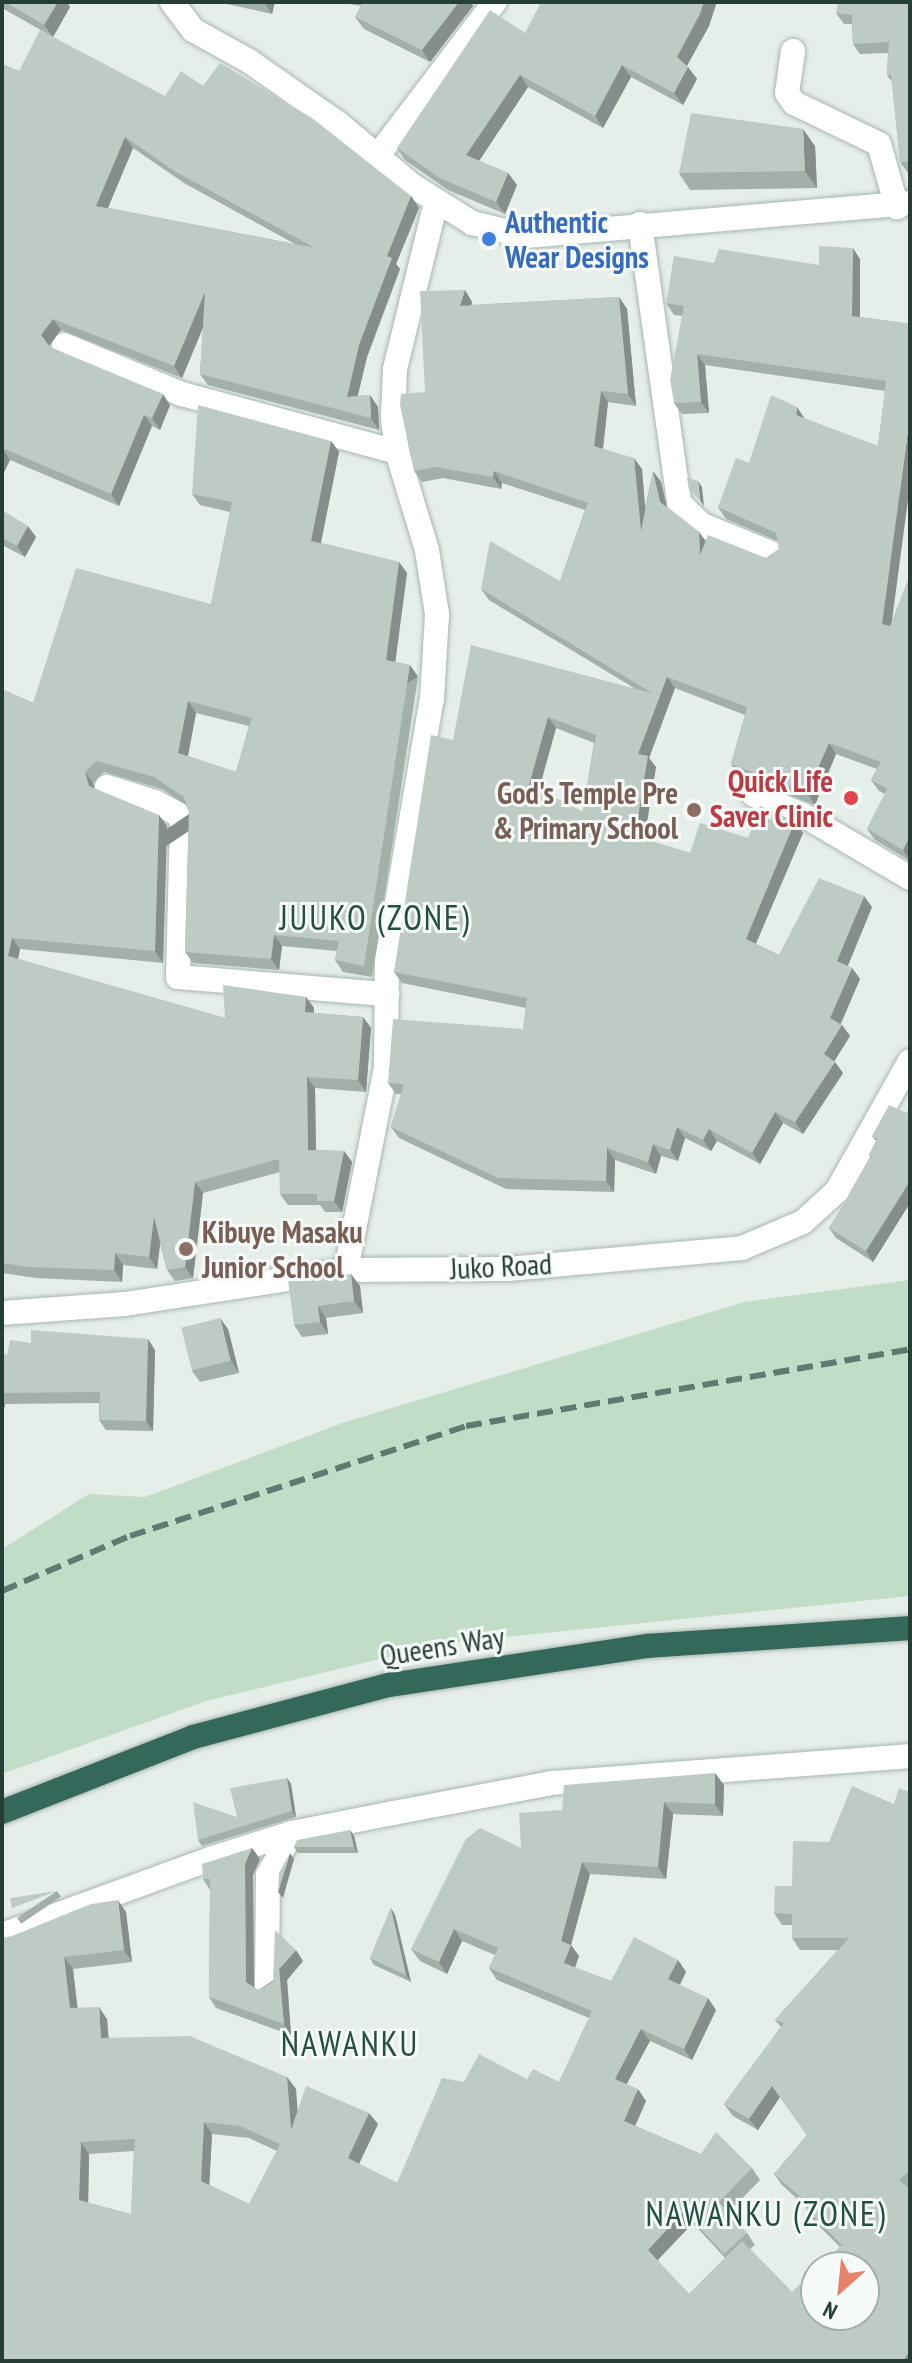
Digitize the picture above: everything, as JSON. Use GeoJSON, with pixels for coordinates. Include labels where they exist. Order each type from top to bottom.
{"type":"FeatureCollection","features":[{"type":"Feature","properties":{"kind":"highway","name":"Queens Way"},"geometry":{"type":"LineString","coordinates":[[2,1812],[193,1737],[389,1685],[647,1646],[910,1628]]}},
{"type":"Feature","properties":{"kind":"street"},"geometry":{"type":"LineString","coordinates":[[172,2],[193,30],[299,95],[436,202],[472,223],[526,236],[640,224],[904,205],[879,144],[794,103],[787,93],[793,51]]}},
{"type":"Feature","properties":{"kind":"street"},"geometry":{"type":"LineString","coordinates":[[376,158],[495,2]]}},
{"type":"Feature","properties":{"kind":"street"},"geometry":{"type":"LineString","coordinates":[[346,1270],[386,1068],[387,961],[432,699],[437,614],[427,550],[397,452],[395,369],[436,202]]}},
{"type":"Feature","properties":{"kind":"street"},"geometry":{"type":"LineString","coordinates":[[640,224],[679,503],[702,525],[773,554]]}},
{"type":"Feature","properties":{"kind":"street"},"geometry":{"type":"LineString","coordinates":[[64,345],[182,394],[397,452]]}},
{"type":"Feature","properties":{"kind":"street"},"geometry":{"type":"LineString","coordinates":[[107,787],[155,802],[178,814],[182,823],[178,977],[387,994]]}},
{"type":"Feature","properties":{"kind":"street"},"geometry":{"type":"LineString","coordinates":[[754,795],[803,815],[910,878]]}},
{"type":"Feature","properties":{"kind":"street","name":"Juko Road"},"geometry":{"type":"LineString","coordinates":[[2,1313],[125,1304],[346,1270],[508,1269],[742,1248],[803,1222],[837,1191],[910,1061]]}},
{"type":"Feature","properties":{"kind":"street"},"geometry":{"type":"LineString","coordinates":[[2,1935],[292,1833],[552,1783],[910,1756]]}},
{"type":"Feature","properties":{"kind":"street"},"geometry":{"type":"LineString","coordinates":[[267,1986],[268,1875],[292,1833]]}},
{"type":"Feature","properties":{"kind":"green space"},"geometry":{"type":"Polygon","coordinates":[[[910,1280],[910,1596],[446,1643],[206,1701],[2,1774],[2,1549],[89,1494],[145,1497],[345,1422],[744,1302],[910,1280]]]}},
{"type":"Feature","properties":{"kind":"building"},"geometry":{"type":"Polygon","coordinates":[[[5,2],[58,2],[44,25],[5,2]]]}},
{"type":"Feature","properties":{"kind":"building"},"geometry":{"type":"Polygon","coordinates":[[[363,2],[459,2],[422,50],[355,17],[363,2]]]}},
{"type":"Feature","properties":{"kind":"building"},"geometry":{"type":"Polygon","coordinates":[[[541,2],[704,2],[677,57],[688,67],[674,93],[622,65],[595,116],[520,75],[466,155],[508,173],[496,202],[440,178],[397,148],[490,10],[525,33],[541,2]]]}},
{"type":"Feature","properties":{"kind":"building"},"geometry":{"type":"Polygon","coordinates":[[[838,2],[910,2],[910,161],[900,162],[891,75],[887,75],[889,42],[853,44],[852,15],[836,13],[838,2]]]}},
{"type":"Feature","properties":{"kind":"building"},"geometry":{"type":"Polygon","coordinates":[[[40,30],[165,96],[181,71],[203,86],[220,63],[312,118],[411,196],[387,256],[392,258],[359,345],[347,397],[370,395],[371,418],[200,374],[205,292],[174,366],[53,319],[41,335],[50,347],[163,394],[152,418],[144,415],[111,494],[2,448],[2,64],[19,71],[40,30]],[[125,137],[96,206],[315,248],[176,172],[125,137]]]}},
{"type":"Feature","properties":{"kind":"building"},"geometry":{"type":"Polygon","coordinates":[[[691,113],[803,129],[805,171],[679,173],[691,113]]]}},
{"type":"Feature","properties":{"kind":"building"},"geometry":{"type":"Polygon","coordinates":[[[819,246],[853,248],[852,316],[910,324],[910,416],[882,624],[890,626],[910,575],[910,840],[903,850],[867,829],[887,789],[871,780],[881,762],[829,743],[807,793],[731,764],[747,707],[667,677],[638,754],[648,756],[635,836],[690,853],[700,823],[748,838],[760,806],[795,821],[746,939],[779,955],[819,878],[864,896],[837,961],[852,968],[830,1018],[842,1025],[824,1054],[835,1062],[795,1122],[775,1112],[752,1153],[709,1129],[703,1140],[677,1127],[670,1150],[653,1144],[648,1162],[607,1148],[606,1181],[498,1178],[391,1127],[404,1084],[388,1083],[393,1019],[523,1029],[527,998],[394,972],[431,735],[453,740],[471,645],[652,693],[481,589],[490,541],[560,581],[588,503],[494,471],[493,477],[435,467],[414,471],[400,405],[401,394],[425,392],[420,291],[465,290],[460,306],[619,297],[628,394],[601,391],[594,446],[634,458],[641,531],[653,471],[660,502],[699,532],[700,555],[708,535],[766,558],[779,549],[776,533],[718,507],[736,458],[749,463],[771,395],[797,407],[796,415],[878,446],[886,381],[697,354],[701,402],[674,403],[670,379],[684,306],[666,303],[674,256],[714,263],[719,249],[819,265],[819,246]],[[548,717],[529,785],[583,812],[596,735],[548,717]]]}},
{"type":"Feature","properties":{"kind":"building"},"geometry":{"type":"Polygon","coordinates":[[[198,405],[331,441],[311,541],[399,562],[386,660],[410,665],[364,966],[335,960],[339,941],[274,935],[271,959],[185,952],[189,812],[184,797],[154,777],[97,761],[85,772],[89,786],[159,815],[155,951],[12,938],[8,956],[225,1018],[223,985],[306,997],[305,1012],[363,1017],[358,1080],[307,1077],[308,1150],[344,1151],[334,1201],[317,1201],[317,1194],[280,1194],[279,1159],[195,1182],[185,1267],[167,1270],[154,1217],[149,1257],[115,1253],[114,1270],[2,1263],[2,689],[33,703],[76,568],[211,604],[232,502],[192,494],[198,405]],[[188,701],[178,753],[236,772],[252,718],[188,701]]]}},
{"type":"Feature","properties":{"kind":"building"},"geometry":{"type":"Polygon","coordinates":[[[687,478],[698,481],[700,500],[689,490],[687,478]]]}},
{"type":"Feature","properties":{"kind":"building"},"geometry":{"type":"Polygon","coordinates":[[[2,510],[28,526],[17,546],[2,538],[2,510]]]}},
{"type":"Feature","properties":{"kind":"building"},"geometry":{"type":"Polygon","coordinates":[[[910,1104],[910,1181],[866,1251],[829,1228],[873,1157],[869,1155],[877,1139],[872,1136],[889,1105],[907,1113],[910,1104]]]}},
{"type":"Feature","properties":{"kind":"building"},"geometry":{"type":"Polygon","coordinates":[[[351,1274],[354,1301],[318,1306],[320,1322],[294,1325],[288,1281],[351,1274]]]}},
{"type":"Feature","properties":{"kind":"building"},"geometry":{"type":"Polygon","coordinates":[[[220,1318],[231,1361],[192,1370],[181,1328],[220,1318]]]}},
{"type":"Feature","properties":{"kind":"building"},"geometry":{"type":"Polygon","coordinates":[[[31,1330],[148,1339],[146,1421],[99,1420],[100,1392],[2,1393],[2,1354],[7,1355],[10,1340],[31,1343],[31,1330]]]}},
{"type":"Feature","properties":{"kind":"building"},"geometry":{"type":"Polygon","coordinates":[[[715,1773],[715,1804],[664,1802],[658,1867],[582,1862],[561,1941],[571,1945],[564,1963],[611,1981],[634,1937],[678,1960],[668,1979],[708,1998],[684,2049],[641,2029],[615,2079],[638,2089],[624,2121],[701,2154],[716,2132],[752,2168],[719,2202],[747,2233],[724,2254],[684,2211],[648,2250],[689,2294],[742,2241],[792,2292],[800,2285],[800,2331],[880,2331],[880,2251],[836,2251],[842,2245],[806,2209],[810,2205],[774,2174],[807,2135],[772,2086],[749,2119],[724,2104],[784,2023],[775,2020],[849,1938],[792,1938],[792,1914],[774,1913],[775,1886],[792,1886],[793,1841],[829,1842],[852,1786],[894,1804],[899,1788],[910,1792],[910,2170],[899,2180],[910,2189],[910,2351],[903,2361],[2,2361],[2,1938],[91,1904],[118,1900],[124,1950],[64,1957],[70,2008],[99,2007],[101,2038],[190,2036],[287,2077],[291,2130],[306,2086],[369,2113],[348,2158],[397,2183],[442,2078],[464,2082],[479,2054],[527,2079],[533,2069],[559,2082],[592,2011],[489,1968],[498,1948],[454,1929],[439,1962],[411,1949],[466,1839],[480,1828],[521,1848],[519,1813],[562,1810],[564,1785],[715,1773]],[[204,2122],[201,2181],[249,2204],[280,2144],[240,2126],[204,2122]],[[135,2139],[81,2142],[79,2200],[131,2214],[135,2139]]]}},
{"type":"Feature","properties":{"kind":"building"},"geometry":{"type":"Polygon","coordinates":[[[287,1778],[292,1811],[198,1840],[193,1802],[237,1817],[230,1788],[287,1778]]]}},
{"type":"Feature","properties":{"kind":"building"},"geometry":{"type":"Polygon","coordinates":[[[350,1830],[354,1847],[294,1847],[297,1840],[350,1830]]]}},
{"type":"Feature","properties":{"kind":"building"},"geometry":{"type":"Polygon","coordinates":[[[252,1848],[245,1864],[246,1982],[258,1990],[273,1982],[275,1930],[296,1950],[279,1969],[284,2024],[209,1997],[210,1879],[203,1879],[202,1864],[252,1848]]]}},
{"type":"Feature","properties":{"kind":"building"},"geometry":{"type":"Polygon","coordinates":[[[290,1853],[278,1892],[279,1873],[290,1853]]]}},
{"type":"Feature","properties":{"kind":"building"},"geometry":{"type":"Polygon","coordinates":[[[57,1891],[12,1908],[10,1898],[57,1891]]]}},
{"type":"Feature","properties":{"kind":"building"},"geometry":{"type":"Polygon","coordinates":[[[391,1908],[406,1975],[370,1958],[391,1908]]]}},
{"type":"Feature","properties":{"kind":"railway"},"geometry":{"type":"LineString","coordinates":[[2,1591],[130,1536],[466,1426],[910,1349]]}},
{"type":"Feature","properties":{"kind":"place","name":"Authentic Wear Designs"},"geometry":{"type":"Point","coordinates":[489,239]}},
{"type":"Feature","properties":{"kind":"place","name":"Quick Life Saver Clinic"},"geometry":{"type":"Point","coordinates":[851,798]}},
{"type":"Feature","properties":{"kind":"place","name":"God's Temple Pre & Primary School"},"geometry":{"type":"Point","coordinates":[694,810]}},
{"type":"Feature","properties":{"kind":"place","name":"Kibuye Masaku Junior School"},"geometry":{"type":"Point","coordinates":[186,1249]}},
{"type":"Feature","properties":{"kind":"district","name":"JUUKO (ZONE)"},"geometry":{"type":"Point","coordinates":[375,918]}},
{"type":"Feature","properties":{"kind":"district","name":"NAWANKU"},"geometry":{"type":"Point","coordinates":[350,2044]}},
{"type":"Feature","properties":{"kind":"district","name":"NAWANKU (ZONE)"},"geometry":{"type":"Point","coordinates":[766,2214]}}]}
